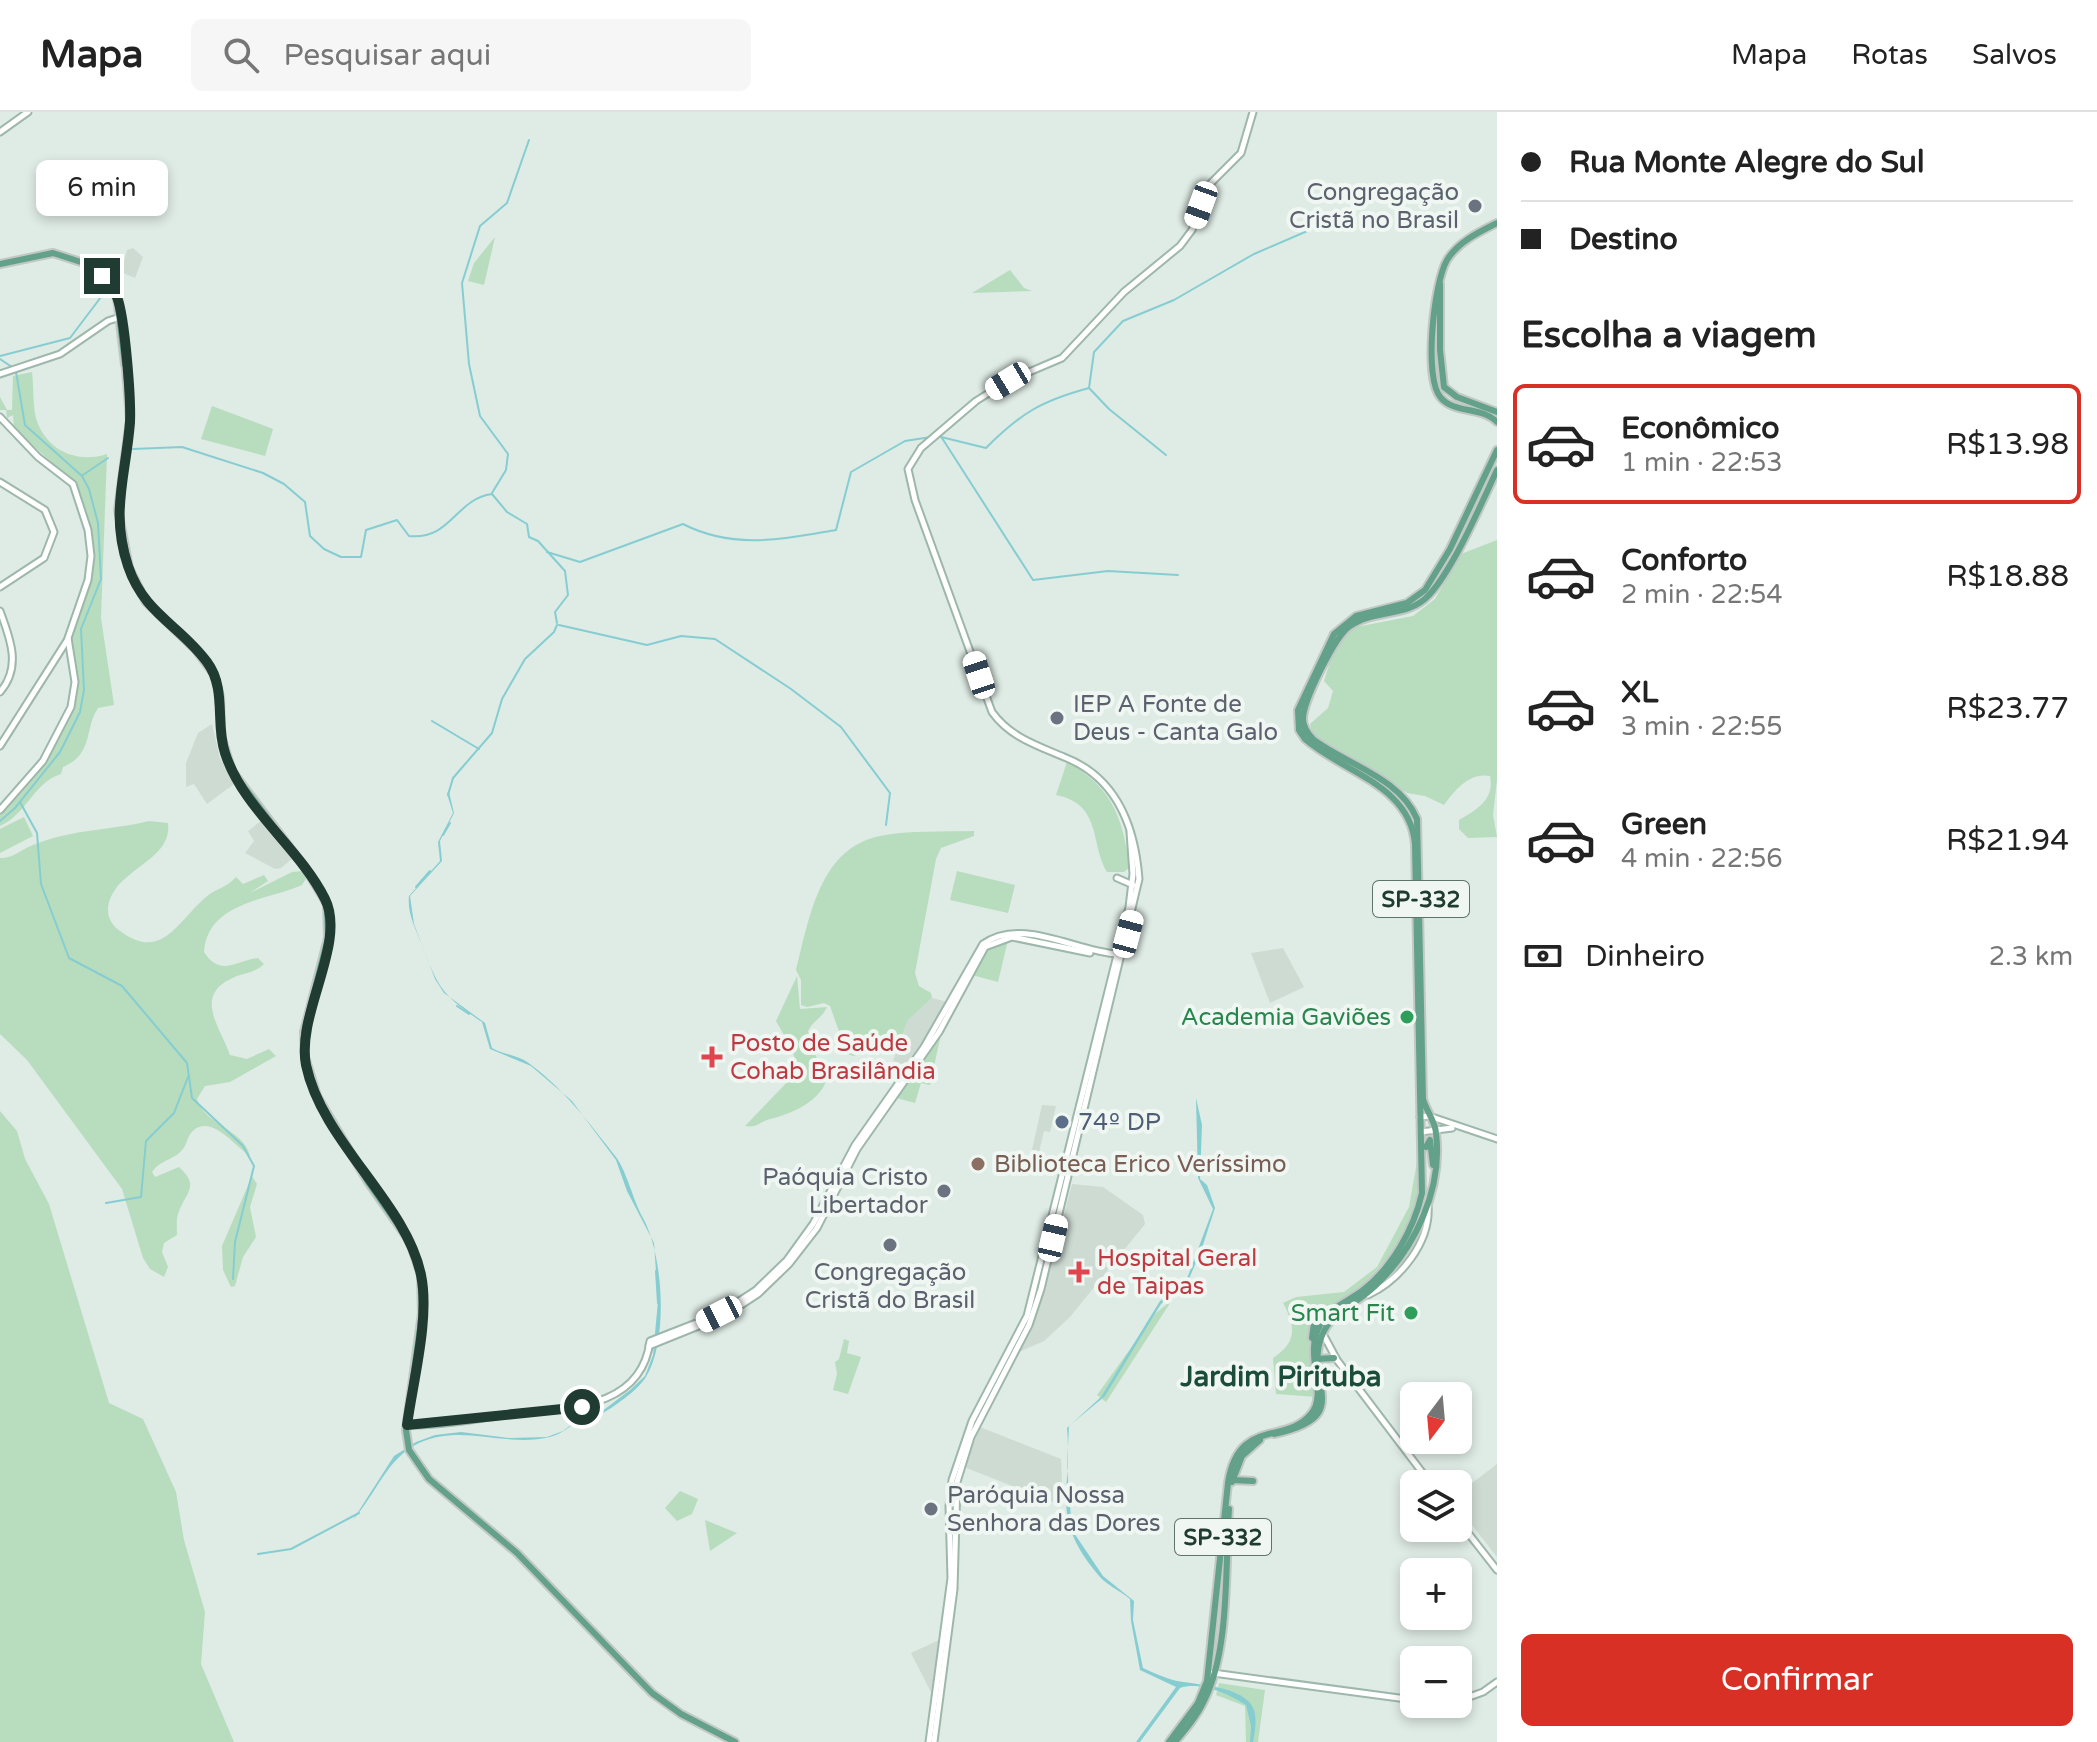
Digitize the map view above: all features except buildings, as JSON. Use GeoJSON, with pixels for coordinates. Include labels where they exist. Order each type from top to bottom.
{"type":"FeatureCollection","features":[{"type":"Feature","properties":{"kind":"main road"},"geometry":{"type":"LineString","coordinates":[[0,132],[28,112]]}},
{"type":"Feature","properties":{"kind":"main road"},"geometry":{"type":"LineString","coordinates":[[932,1742],[954,1589],[956,1485],[971,1437],[1029,1325],[1044,1277],[1138,890],[1138,872],[1130,831],[1114,794],[1095,772],[1019,737],[992,712],[915,500],[908,469],[921,448],[976,401],[1008,381],[1062,358],[1119,297],[1180,246],[1192,230],[1207,187],[1241,153],[1253,112]]}},
{"type":"Feature","properties":{"kind":"main road"},"geometry":{"type":"LineString","coordinates":[[1442,400],[1433,378],[1433,316],[1440,276],[1448,257],[1459,246],[1497,223]]}},
{"type":"Feature","properties":{"kind":"main road"},"geometry":{"type":"LineString","coordinates":[[0,264],[53,253],[79,260],[110,284],[117,297],[130,420],[118,510],[129,568],[146,602],[196,650],[214,674],[220,697],[222,745],[232,771],[306,869],[327,904],[328,938],[304,1032],[305,1057],[317,1096],[368,1182],[405,1233],[417,1261],[423,1288],[422,1313],[407,1425],[409,1450],[431,1482],[517,1553],[652,1693],[681,1714],[735,1742]]}},
{"type":"Feature","properties":{"kind":"main road"},"geometry":{"type":"LineString","coordinates":[[1440,276],[1442,380],[1450,394],[1497,412]]}},
{"type":"Feature","properties":{"kind":"main road"},"geometry":{"type":"LineString","coordinates":[[0,374],[71,348],[108,321],[120,317]]}},
{"type":"Feature","properties":{"kind":"main road"},"geometry":{"type":"LineString","coordinates":[[1442,400],[1449,397],[1467,401]]}},
{"type":"Feature","properties":{"kind":"main road"},"geometry":{"type":"LineString","coordinates":[[1442,400],[1484,412],[1497,422]]}},
{"type":"Feature","properties":{"kind":"main road"},"geometry":{"type":"LineString","coordinates":[[0,417],[38,457],[70,480],[80,499],[89,537],[89,574],[68,638],[0,746]]}},
{"type":"Feature","properties":{"kind":"main road","name":"SP-332"},"geometry":{"type":"LineString","coordinates":[[1175,1742],[1209,1682],[1232,1480],[1242,1456],[1259,1440],[1301,1428],[1318,1414],[1322,1394],[1314,1323],[1322,1314],[1366,1287],[1405,1239],[1420,1201],[1415,844],[1411,821],[1389,793],[1305,739],[1299,730],[1297,716],[1329,643],[1341,625],[1356,616],[1407,603],[1433,580],[1497,450]]}},
{"type":"Feature","properties":{"kind":"main road","name":"SP-332"},"geometry":{"type":"LineString","coordinates":[[1211,1672],[1230,1470],[1239,1452],[1250,1441],[1303,1421],[1313,1412],[1318,1396],[1311,1356],[1316,1343],[1336,1314],[1363,1296],[1403,1252],[1428,1203],[1434,1176],[1436,1131],[1423,1099],[1417,819],[1409,803],[1390,786],[1314,740],[1304,726],[1304,711],[1322,683],[1321,675],[1346,629],[1362,620],[1410,608],[1430,594],[1497,470]]}},
{"type":"Feature","properties":{"kind":"main road"},"geometry":{"type":"LineString","coordinates":[[0,482],[45,510],[54,532],[44,558],[0,587]]}},
{"type":"Feature","properties":{"kind":"main road"},"geometry":{"type":"LineString","coordinates":[[0,611],[14,659],[12,672],[0,692]]}},
{"type":"Feature","properties":{"kind":"main road"},"geometry":{"type":"LineString","coordinates":[[0,810],[15,797],[43,761],[68,716],[75,689],[68,638]]}},
{"type":"Feature","properties":{"kind":"main road"},"geometry":{"type":"LineString","coordinates":[[935,1721],[951,1578],[951,1484],[970,1426],[1027,1316],[1118,956],[1133,885],[1130,831]]}},
{"type":"Feature","properties":{"kind":"main road"},"geometry":{"type":"LineString","coordinates":[[1117,878],[1133,885]]}},
{"type":"Feature","properties":{"kind":"main road"},"geometry":{"type":"LineString","coordinates":[[407,1425],[598,1403],[630,1382],[642,1367],[650,1343],[726,1315],[758,1294],[789,1264],[817,1228],[857,1149],[939,1032],[985,947],[1012,937],[1118,956]]}},
{"type":"Feature","properties":{"kind":"main road"},"geometry":{"type":"LineString","coordinates":[[1420,1117],[1432,1117],[1497,1140]]}},
{"type":"Feature","properties":{"kind":"main road"},"geometry":{"type":"LineString","coordinates":[[1421,1132],[1450,1128],[1497,1140]]}},
{"type":"Feature","properties":{"kind":"main road"},"geometry":{"type":"LineString","coordinates":[[1422,1175],[1429,1139],[1434,1176]]}},
{"type":"Feature","properties":{"kind":"main road"},"geometry":{"type":"LineString","coordinates":[[1323,1334],[1336,1359],[1420,1470]]}},
{"type":"Feature","properties":{"kind":"main road"},"geometry":{"type":"LineString","coordinates":[[1316,1343],[1336,1359]]}},
{"type":"Feature","properties":{"kind":"main road"},"geometry":{"type":"LineString","coordinates":[[1316,1359],[1336,1359]]}},
{"type":"Feature","properties":{"kind":"main road"},"geometry":{"type":"LineString","coordinates":[[1232,1480],[1253,1481]]}},
{"type":"Feature","properties":{"kind":"main road"},"geometry":{"type":"LineString","coordinates":[[1472,1538],[1497,1570]]}},
{"type":"Feature","properties":{"kind":"main road"},"geometry":{"type":"LineString","coordinates":[[1211,1672],[1400,1698]]}},
{"type":"Feature","properties":{"kind":"main road"},"geometry":{"type":"LineString","coordinates":[[1472,1696],[1497,1682]]}},
{"type":"Feature","properties":{"kind":"main road","name":"SP-332"},"geometry":{"type":"LineString","coordinates":[[1169,1742],[1206,1690]]}},
{"type":"Feature","properties":{"kind":"shaded area"},"geometry":{"type":"Polygon","coordinates":[[[133,248],[143,257],[135,278],[121,272],[127,250],[133,248]]]}},
{"type":"Feature","properties":{"kind":"shaded area"},"geometry":{"type":"Polygon","coordinates":[[[212,724],[220,758],[234,784],[207,804],[194,784],[186,787],[186,763],[198,733],[212,724]]]}},
{"type":"Feature","properties":{"kind":"shaded area"},"geometry":{"type":"Polygon","coordinates":[[[262,820],[293,858],[281,868],[275,869],[245,853],[254,841],[248,831],[262,820]]]}},
{"type":"Feature","properties":{"kind":"shaded area"},"geometry":{"type":"Polygon","coordinates":[[[1283,948],[1304,987],[1270,1003],[1251,953],[1283,948]]]}},
{"type":"Feature","properties":{"kind":"shaded area"},"geometry":{"type":"Polygon","coordinates":[[[932,998],[948,1002],[934,1027],[907,1066],[893,1061],[908,1020],[932,998]]]}},
{"type":"Feature","properties":{"kind":"shaded area"},"geometry":{"type":"Polygon","coordinates":[[[1042,1105],[1056,1106],[1050,1132],[1044,1131],[1039,1152],[1032,1150],[1042,1105]]]}},
{"type":"Feature","properties":{"kind":"shaded area","name":"Hospital Geral de Taipas"},"geometry":{"type":"Polygon","coordinates":[[[1072,1184],[1103,1187],[1143,1215],[1145,1224],[1070,1317],[1044,1341],[1019,1352],[1044,1292],[1072,1184]]]}},
{"type":"Feature","properties":{"kind":"shaded area"},"geometry":{"type":"Polygon","coordinates":[[[980,1427],[1061,1459],[1063,1506],[964,1467],[980,1427]]]}},
{"type":"Feature","properties":{"kind":"shaded area"},"geometry":{"type":"Polygon","coordinates":[[[1497,1464],[1497,1557],[1472,1525],[1472,1483],[1497,1464]]]}},
{"type":"Feature","properties":{"kind":"shaded area"},"geometry":{"type":"Polygon","coordinates":[[[939,1640],[932,1694],[911,1653],[939,1640]]]}},
{"type":"Feature","properties":{"kind":"green space"},"geometry":{"type":"Polygon","coordinates":[[[495,237],[484,285],[468,281],[474,263],[495,237]]]}},
{"type":"Feature","properties":{"kind":"green space"},"geometry":{"type":"Polygon","coordinates":[[[1010,270],[1024,288],[1032,291],[972,293],[1010,270]]]}},
{"type":"Feature","properties":{"kind":"green space"},"geometry":{"type":"Polygon","coordinates":[[[32,372],[36,418],[50,442],[76,456],[107,454],[101,618],[114,705],[98,708],[80,755],[63,767],[61,774],[43,784],[17,814],[0,826],[0,812],[18,795],[50,753],[72,712],[77,682],[70,637],[88,586],[90,541],[71,480],[14,428],[13,415],[7,418],[6,410],[0,410],[0,397],[7,410],[12,410],[13,376],[32,372]]]}},
{"type":"Feature","properties":{"kind":"green space"},"geometry":{"type":"Polygon","coordinates":[[[212,406],[273,429],[265,456],[201,439],[212,406]]]}},
{"type":"Feature","properties":{"kind":"green space"},"geometry":{"type":"Polygon","coordinates":[[[1497,540],[1497,780],[1493,815],[1497,837],[1468,838],[1459,829],[1459,820],[1487,798],[1490,776],[1469,779],[1444,805],[1425,796],[1407,793],[1314,738],[1310,724],[1328,708],[1333,691],[1324,681],[1332,655],[1345,635],[1356,627],[1413,616],[1435,599],[1461,554],[1497,540]]]}},
{"type":"Feature","properties":{"kind":"green space"},"geometry":{"type":"Polygon","coordinates":[[[1067,762],[1094,781],[1111,802],[1122,829],[1129,861],[1130,867],[1124,872],[1107,872],[1088,816],[1071,800],[1056,795],[1067,762]]]}},
{"type":"Feature","properties":{"kind":"green space"},"geometry":{"type":"Polygon","coordinates":[[[24,817],[33,836],[0,853],[0,829],[24,817]]]}},
{"type":"Feature","properties":{"kind":"green space"},"geometry":{"type":"Polygon","coordinates":[[[149,821],[168,823],[167,837],[152,857],[119,885],[111,896],[108,910],[115,927],[135,939],[147,942],[168,935],[206,897],[236,877],[243,884],[264,875],[268,881],[250,893],[292,872],[304,871],[307,877],[302,885],[249,902],[224,915],[207,937],[204,952],[217,964],[229,966],[258,958],[264,964],[223,983],[215,992],[212,1011],[230,1055],[247,1059],[269,1049],[276,1056],[230,1082],[205,1086],[197,1099],[207,1115],[240,1139],[250,1156],[214,1128],[198,1127],[179,1153],[152,1172],[155,1177],[179,1167],[190,1185],[178,1214],[177,1235],[164,1243],[162,1252],[168,1267],[164,1277],[150,1269],[143,1258],[122,1189],[27,1060],[0,1034],[0,858],[64,835],[149,821]]]}},
{"type":"Feature","properties":{"kind":"green space"},"geometry":{"type":"Polygon","coordinates":[[[974,831],[974,836],[941,848],[936,859],[915,973],[919,986],[931,993],[932,998],[908,1020],[895,1054],[872,1044],[854,1056],[847,1054],[830,1006],[824,1003],[807,1007],[801,1005],[801,980],[796,970],[812,909],[830,870],[859,843],[880,836],[974,831]]]}},
{"type":"Feature","properties":{"kind":"green space"},"geometry":{"type":"Polygon","coordinates":[[[957,871],[1015,885],[1008,913],[950,900],[957,871]]]}},
{"type":"Feature","properties":{"kind":"green space"},"geometry":{"type":"Polygon","coordinates":[[[1009,936],[998,982],[968,974],[984,950],[1009,936]]]}},
{"type":"Feature","properties":{"kind":"green space"},"geometry":{"type":"Polygon","coordinates":[[[797,976],[800,1009],[827,1007],[808,1031],[825,1084],[815,1097],[801,1107],[756,1125],[745,1126],[794,1075],[793,1054],[776,1021],[797,976]]]}},
{"type":"Feature","properties":{"kind":"green space"},"geometry":{"type":"Polygon","coordinates":[[[943,1025],[930,1085],[921,1083],[915,1103],[893,1097],[943,1025]]]}},
{"type":"Feature","properties":{"kind":"green space"},"geometry":{"type":"Polygon","coordinates":[[[0,1111],[17,1131],[25,1159],[49,1204],[109,1403],[143,1419],[176,1492],[184,1540],[205,1612],[201,1664],[234,1742],[0,1742],[0,1111]]]}},
{"type":"Feature","properties":{"kind":"green space"},"geometry":{"type":"Polygon","coordinates":[[[1421,1139],[1420,1194],[1401,1243],[1360,1289],[1320,1313],[1310,1325],[1309,1352],[1317,1397],[1276,1394],[1273,1358],[1287,1346],[1292,1334],[1283,1303],[1296,1297],[1344,1292],[1377,1267],[1409,1207],[1421,1139]]]}},
{"type":"Feature","properties":{"kind":"green space"},"geometry":{"type":"Polygon","coordinates":[[[252,1176],[257,1184],[250,1207],[256,1237],[243,1257],[235,1286],[231,1287],[223,1270],[222,1246],[252,1176]]]}},
{"type":"Feature","properties":{"kind":"green space"},"geometry":{"type":"Polygon","coordinates":[[[1172,1300],[1106,1402],[1097,1395],[1156,1313],[1172,1300]]]}},
{"type":"Feature","properties":{"kind":"green space"},"geometry":{"type":"Polygon","coordinates":[[[844,1339],[849,1341],[847,1353],[861,1357],[848,1394],[833,1390],[837,1374],[835,1362],[839,1359],[844,1339]]]}},
{"type":"Feature","properties":{"kind":"green space"},"geometry":{"type":"Polygon","coordinates":[[[680,1491],[698,1499],[692,1514],[677,1521],[665,1508],[680,1491]]]}},
{"type":"Feature","properties":{"kind":"green space"},"geometry":{"type":"Polygon","coordinates":[[[705,1520],[737,1533],[710,1551],[705,1520]]]}},
{"type":"Feature","properties":{"kind":"green space"},"geometry":{"type":"Polygon","coordinates":[[[1219,1683],[1265,1690],[1258,1742],[1246,1742],[1245,1706],[1216,1695],[1219,1683]]]}},
{"type":"Feature","properties":{"kind":"water"},"geometry":{"type":"Polygon","coordinates":[[[454,778],[449,792],[454,813],[440,841],[442,861],[410,896],[414,924],[409,896],[440,861],[438,842],[453,813],[447,794],[454,778]]]}},
{"type":"Feature","properties":{"kind":"water"},"geometry":{"type":"Polygon","coordinates":[[[428,960],[443,990],[450,997],[444,993],[435,979],[428,960]]]}},
{"type":"Feature","properties":{"kind":"water"},"geometry":{"type":"Polygon","coordinates":[[[450,997],[485,1023],[492,1048],[526,1061],[563,1093],[531,1066],[490,1049],[482,1022],[450,997]]]}},
{"type":"Feature","properties":{"kind":"water"},"geometry":{"type":"Polygon","coordinates":[[[1196,1098],[1202,1125],[1200,1179],[1207,1185],[1215,1208],[1202,1248],[1189,1279],[1161,1304],[1105,1396],[1071,1424],[1101,1397],[1160,1301],[1188,1276],[1213,1209],[1198,1178],[1196,1098]]]}},
{"type":"Feature","properties":{"kind":"water"},"geometry":{"type":"Polygon","coordinates":[[[583,1115],[620,1163],[651,1236],[627,1191],[616,1160],[583,1115]]]}},
{"type":"Feature","properties":{"kind":"water"},"geometry":{"type":"Polygon","coordinates":[[[655,1251],[661,1297],[658,1342],[646,1377],[631,1393],[599,1415],[582,1419],[559,1434],[550,1437],[517,1440],[451,1435],[419,1443],[390,1467],[353,1520],[394,1456],[416,1442],[435,1435],[461,1432],[509,1438],[547,1437],[563,1431],[580,1418],[601,1412],[630,1390],[645,1376],[653,1355],[658,1301],[655,1251]]]}},
{"type":"Feature","properties":{"kind":"water"},"geometry":{"type":"Polygon","coordinates":[[[1067,1471],[1072,1530],[1103,1576],[1134,1601],[1133,1620],[1143,1668],[1173,1680],[1218,1688],[1241,1695],[1254,1710],[1253,1742],[1250,1742],[1251,1726],[1246,1705],[1205,1687],[1188,1686],[1180,1688],[1140,1742],[1136,1742],[1176,1687],[1140,1670],[1130,1599],[1100,1577],[1074,1538],[1068,1521],[1066,1505],[1067,1471]]]}},
{"type":"Feature","properties":{"kind":"waterway"},"geometry":{"type":"LineString","coordinates":[[492,493],[506,470],[508,454],[480,416],[469,364],[462,283],[480,226],[507,203],[529,140]]}},
{"type":"Feature","properties":{"kind":"waterway"},"geometry":{"type":"LineString","coordinates":[[937,436],[986,448],[1033,410],[1089,388],[1094,352],[1123,321],[1174,300],[1254,254],[1342,216]]}},
{"type":"Feature","properties":{"kind":"waterway"},"geometry":{"type":"LineString","coordinates":[[0,356],[70,338],[101,297]]}},
{"type":"Feature","properties":{"kind":"waterway"},"geometry":{"type":"LineString","coordinates":[[0,359],[12,367]]}},
{"type":"Feature","properties":{"kind":"waterway"},"geometry":{"type":"LineString","coordinates":[[0,821],[15,808],[60,752],[80,712],[84,690],[81,629],[101,579],[98,523],[89,489],[82,476],[25,425],[16,372]]}},
{"type":"Feature","properties":{"kind":"waterway"},"geometry":{"type":"LineString","coordinates":[[1089,388],[1109,409],[1166,455]]}},
{"type":"Feature","properties":{"kind":"waterway"},"geometry":{"type":"LineString","coordinates":[[547,552],[580,562],[683,524],[702,532],[740,540],[777,539],[836,530],[851,472],[905,441],[931,437]]}},
{"type":"Feature","properties":{"kind":"waterway"},"geometry":{"type":"LineString","coordinates":[[942,438],[1033,580],[1108,571],[1178,575]]}},
{"type":"Feature","properties":{"kind":"waterway"},"geometry":{"type":"LineString","coordinates":[[133,449],[182,447],[263,473],[284,484],[305,502],[310,536],[324,549],[341,557],[361,557],[366,530],[397,520],[409,536],[423,536],[444,526],[469,503],[492,494],[507,512],[527,524],[529,537],[538,541],[565,571],[568,595],[555,612],[557,623]]}},
{"type":"Feature","properties":{"kind":"waterway"},"geometry":{"type":"LineString","coordinates":[[83,475],[108,458]]}},
{"type":"Feature","properties":{"kind":"waterway"},"geometry":{"type":"LineString","coordinates":[[448,795],[453,778],[492,733],[502,699],[525,659],[554,632],[557,625]]}},
{"type":"Feature","properties":{"kind":"waterway"},"geometry":{"type":"LineString","coordinates":[[559,625],[647,645],[681,636],[715,639],[791,689],[841,727],[890,793],[886,825]]}},
{"type":"Feature","properties":{"kind":"waterway"},"geometry":{"type":"LineString","coordinates":[[432,721],[479,749]]}},
{"type":"Feature","properties":{"kind":"waterway"},"geometry":{"type":"LineString","coordinates":[[20,802],[37,833],[41,884],[69,958],[122,986],[187,1063],[192,1098],[243,1146],[254,1166],[235,1242],[233,1279]]}},
{"type":"Feature","properties":{"kind":"waterway"},"geometry":{"type":"LineString","coordinates":[[443,835],[450,823]]}},
{"type":"Feature","properties":{"kind":"waterway"},"geometry":{"type":"LineString","coordinates":[[416,887],[430,871]]}},
{"type":"Feature","properties":{"kind":"waterway"},"geometry":{"type":"LineString","coordinates":[[457,1006],[469,1014]]}},
{"type":"Feature","properties":{"kind":"waterway"},"geometry":{"type":"LineString","coordinates":[[106,1203],[141,1197],[146,1141],[174,1113],[188,1077]]}},
{"type":"Feature","properties":{"kind":"waterway"},"geometry":{"type":"LineString","coordinates":[[656,1271],[658,1303]]}},
{"type":"Feature","properties":{"kind":"waterway"},"geometry":{"type":"LineString","coordinates":[[258,1554],[291,1549],[359,1513]]}},
{"type":"Feature","properties":{"kind":"place","name":"Congregação Cristã no Brasil"},"geometry":{"type":"Point","coordinates":[1475,206]}},
{"type":"Feature","properties":{"kind":"place","name":"IEP A Fonte de Deus - Canta Galo"},"geometry":{"type":"Point","coordinates":[1057,718]}},
{"type":"Feature","properties":{"kind":"place","name":"Academia Gaviões"},"geometry":{"type":"Point","coordinates":[1407,1017]}},
{"type":"Feature","properties":{"kind":"place","name":"Posto de Saúde Cohab Brasilândia"},"geometry":{"type":"Point","coordinates":[712,1057]}},
{"type":"Feature","properties":{"kind":"place","name":"74º DP"},"geometry":{"type":"Point","coordinates":[1062,1122]}},
{"type":"Feature","properties":{"kind":"place","name":"Biblioteca Erico Veríssimo"},"geometry":{"type":"Point","coordinates":[978,1164]}},
{"type":"Feature","properties":{"kind":"place","name":"Paóquia Cristo Libertador"},"geometry":{"type":"Point","coordinates":[944,1191]}},
{"type":"Feature","properties":{"kind":"place","name":"Congregação Cristã do Brasil"},"geometry":{"type":"Point","coordinates":[890,1245]}},
{"type":"Feature","properties":{"kind":"place","name":"Hospital Geral de Taipas"},"geometry":{"type":"Point","coordinates":[1079,1272]}},
{"type":"Feature","properties":{"kind":"place","name":"Smart Fit"},"geometry":{"type":"Point","coordinates":[1411,1313]}},
{"type":"Feature","properties":{"kind":"place","name":"Paróquia Nossa Senhora das Dores"},"geometry":{"type":"Point","coordinates":[931,1509]}},
{"type":"Feature","properties":{"kind":"district","name":"Jardim Pirituba"},"geometry":{"type":"Point","coordinates":[1281,1376]}},
{"type":"Feature","properties":{"kind":"route"},"geometry":{"type":"LineString","coordinates":[[102,276],[117,297],[126,373],[130,420],[118,510],[121,540],[129,568],[146,602],[159,618],[196,650],[214,674],[220,697],[222,745],[232,771],[306,869],[321,892],[330,914],[325,954],[304,1032],[305,1057],[317,1096],[368,1182],[405,1233],[421,1275],[422,1313],[407,1425],[582,1407]]}}]}
